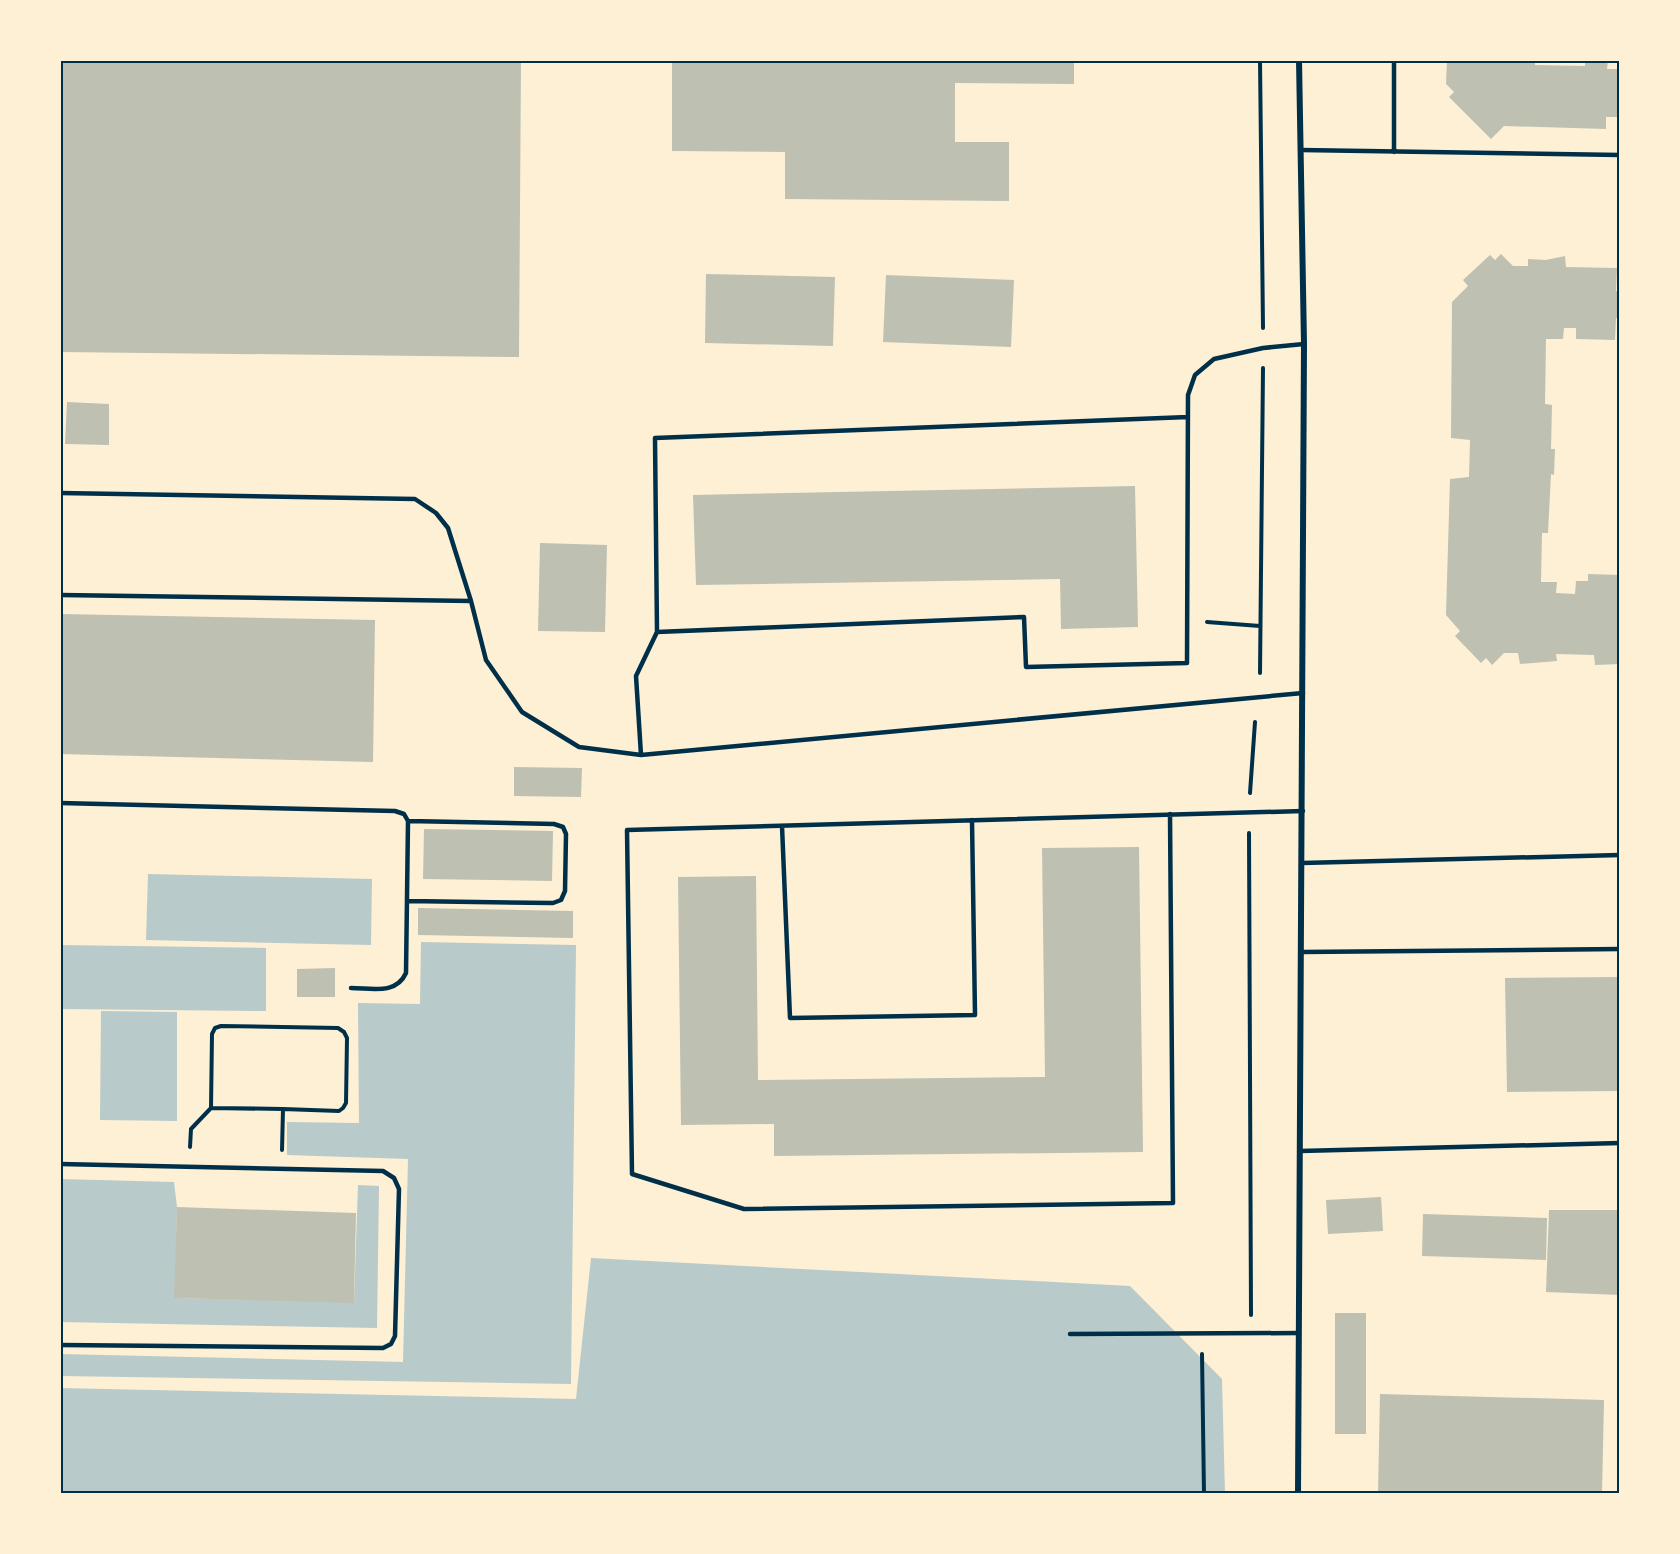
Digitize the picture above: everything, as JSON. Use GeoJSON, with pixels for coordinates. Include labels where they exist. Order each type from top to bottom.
{"type":"FeatureCollection","features":[{"type":"Feature","properties":{"kind":"street"},"geometry":{"type":"LineString","coordinates":[[1298,1494],[1304,344],[1299,60]]}},
{"type":"Feature","properties":{"kind":"lane"},"geometry":{"type":"LineString","coordinates":[[1394,60],[1394,152]]}},
{"type":"Feature","properties":{"kind":"lane"},"geometry":{"type":"LineString","coordinates":[[1301,150],[1620,155]]}},
{"type":"Feature","properties":{"kind":"lane"},"geometry":{"type":"LineString","coordinates":[[657,632],[1024,617],[1026,667],[1187,663],[1188,395],[1195,375],[1214,359],[1263,348],[1304,344]]}},
{"type":"Feature","properties":{"kind":"lane"},"geometry":{"type":"LineString","coordinates":[[641,755],[636,676],[657,632],[655,438],[1188,417]]}},
{"type":"Feature","properties":{"kind":"lane"},"geometry":{"type":"LineString","coordinates":[[60,493],[415,499],[436,513],[448,528],[471,601],[486,660],[522,712],[579,747],[641,755],[1303,693]]}},
{"type":"Feature","properties":{"kind":"lane"},"geometry":{"type":"LineString","coordinates":[[60,595],[471,601]]}},
{"type":"Feature","properties":{"kind":"lane"},"geometry":{"type":"LineString","coordinates":[[60,803],[395,811],[404,814],[408,821],[406,973],[401,983],[392,988],[351,988]]}},
{"type":"Feature","properties":{"kind":"lane"},"geometry":{"type":"LineString","coordinates":[[1170,814],[1173,1203],[744,1209],[632,1174],[627,830],[1170,814],[1302,811]]}},
{"type":"Feature","properties":{"kind":"lane"},"geometry":{"type":"LineString","coordinates":[[782,826],[790,1018],[975,1015],[972,820]]}},
{"type":"Feature","properties":{"kind":"lane"},"geometry":{"type":"LineString","coordinates":[[407,901],[553,903],[561,900],[566,880],[566,834],[562,827],[554,824],[408,821]]}},
{"type":"Feature","properties":{"kind":"lane"},"geometry":{"type":"LineString","coordinates":[[1302,863],[1620,855]]}},
{"type":"Feature","properties":{"kind":"lane"},"geometry":{"type":"LineString","coordinates":[[1302,952],[1620,949]]}},
{"type":"Feature","properties":{"kind":"lane"},"geometry":{"type":"LineString","coordinates":[[1300,1151],[1620,1143]]}},
{"type":"Feature","properties":{"kind":"lane"},"geometry":{"type":"LineString","coordinates":[[60,1164],[383,1171],[394,1178],[399,1189],[394,1336],[391,1344],[383,1348],[60,1345]]}},
{"type":"Feature","properties":{"kind":"lane"},"geometry":{"type":"LineString","coordinates":[[1070,1334],[1299,1333]]}},
{"type":"Feature","properties":{"kind":"path"},"geometry":{"type":"LineString","coordinates":[[1186,621],[1260,626]]}},
{"type":"Feature","properties":{"kind":"path"},"geometry":{"type":"LineString","coordinates":[[1252,1334],[1249,812],[1255,722]]}},
{"type":"Feature","properties":{"kind":"path"},"geometry":{"type":"LineString","coordinates":[[189,1167],[191,1129],[211,1108],[212,1034],[215,1028],[221,1026],[338,1028],[344,1032],[347,1038],[346,1103],[339,1111],[211,1108]]}},
{"type":"Feature","properties":{"kind":"path"},"geometry":{"type":"LineString","coordinates":[[282,1169],[283,1109]]}},
{"type":"Feature","properties":{"kind":"path"},"geometry":{"type":"LineString","coordinates":[[1202,1334],[1204,1494]]}},
{"type":"Feature","properties":{"kind":"shaded area"},"geometry":{"type":"Polygon","coordinates":[[[148,874],[372,879],[371,945],[146,940],[148,874]]]}},
{"type":"Feature","properties":{"kind":"shaded area"},"geometry":{"type":"Polygon","coordinates":[[[421,942],[576,945],[571,1384],[60,1376],[60,1354],[403,1362],[408,1159],[287,1155],[287,1122],[359,1123],[358,1003],[420,1004],[421,942]]]}},
{"type":"Feature","properties":{"kind":"shaded area"},"geometry":{"type":"Polygon","coordinates":[[[60,945],[266,948],[266,1011],[60,1009],[60,945]]]}},
{"type":"Feature","properties":{"kind":"shaded area"},"geometry":{"type":"Polygon","coordinates":[[[101,1011],[177,1012],[177,1121],[100,1120],[101,1011]]]}},
{"type":"Feature","properties":{"kind":"shaded area"},"geometry":{"type":"Polygon","coordinates":[[[60,1179],[174,1182],[177,1207],[175,1298],[354,1302],[358,1185],[379,1186],[377,1328],[60,1322],[60,1179]]]}},
{"type":"Feature","properties":{"kind":"shaded area"},"geometry":{"type":"Polygon","coordinates":[[[591,1258],[1130,1286],[1222,1379],[1225,1494],[60,1494],[60,1388],[576,1399],[591,1258]]]}},
{"type":"Feature","properties":{"kind":"building"},"geometry":{"type":"Polygon","coordinates":[[[60,60],[521,60],[519,357],[60,352],[60,60]]]}},
{"type":"Feature","properties":{"kind":"building"},"geometry":{"type":"Polygon","coordinates":[[[721,60],[1074,60],[1074,84],[955,83],[955,142],[1009,142],[1009,201],[785,199],[785,152],[672,151],[672,63],[721,63],[721,60]]]}},
{"type":"Feature","properties":{"kind":"building"},"geometry":{"type":"Polygon","coordinates":[[[1447,60],[1535,60],[1535,65],[1585,66],[1585,60],[1608,60],[1607,69],[1620,69],[1620,117],[1606,117],[1606,129],[1504,126],[1491,139],[1449,97],[1454,92],[1446,84],[1447,60]]]}},
{"type":"Feature","properties":{"kind":"building"},"geometry":{"type":"Polygon","coordinates":[[[1501,254],[1513,266],[1528,266],[1528,259],[1546,260],[1565,256],[1566,267],[1617,268],[1616,291],[1620,292],[1620,318],[1616,318],[1615,340],[1576,339],[1576,328],[1564,328],[1563,339],[1546,339],[1545,404],[1552,405],[1551,449],[1555,449],[1554,475],[1551,474],[1548,533],[1542,533],[1541,582],[1557,582],[1556,593],[1575,594],[1576,581],[1588,581],[1588,574],[1620,575],[1620,664],[1595,665],[1594,655],[1556,654],[1557,661],[1520,664],[1518,653],[1504,653],[1492,665],[1486,658],[1481,663],[1455,636],[1460,631],[1446,615],[1450,479],[1469,477],[1470,440],[1451,438],[1452,302],[1468,286],[1463,280],[1490,255],[1495,260],[1501,254]]]}},
{"type":"Feature","properties":{"kind":"building"},"geometry":{"type":"Polygon","coordinates":[[[706,274],[835,277],[833,346],[705,343],[706,274]]]}},
{"type":"Feature","properties":{"kind":"building"},"geometry":{"type":"Polygon","coordinates":[[[886,275],[1014,280],[1011,347],[883,342],[886,275]]]}},
{"type":"Feature","properties":{"kind":"building"},"geometry":{"type":"Polygon","coordinates":[[[67,402],[109,404],[109,445],[65,444],[67,402]]]}},
{"type":"Feature","properties":{"kind":"building"},"geometry":{"type":"Polygon","coordinates":[[[1135,486],[1138,627],[1061,629],[1060,579],[696,585],[693,495],[1135,486]]]}},
{"type":"Feature","properties":{"kind":"building"},"geometry":{"type":"Polygon","coordinates":[[[540,543],[607,545],[605,632],[538,631],[540,543]]]}},
{"type":"Feature","properties":{"kind":"building"},"geometry":{"type":"Polygon","coordinates":[[[60,614],[375,620],[373,762],[60,754],[60,614]]]}},
{"type":"Feature","properties":{"kind":"building"},"geometry":{"type":"Polygon","coordinates":[[[514,767],[582,768],[581,797],[514,796],[514,767]]]}},
{"type":"Feature","properties":{"kind":"building"},"geometry":{"type":"Polygon","coordinates":[[[424,829],[553,831],[552,881],[423,879],[424,829]]]}},
{"type":"Feature","properties":{"kind":"building"},"geometry":{"type":"Polygon","coordinates":[[[1139,847],[1143,1152],[774,1156],[774,1124],[681,1125],[678,877],[756,876],[758,1080],[1045,1077],[1042,848],[1139,847]]]}},
{"type":"Feature","properties":{"kind":"building"},"geometry":{"type":"Polygon","coordinates":[[[418,908],[573,911],[573,938],[418,935],[418,908]]]}},
{"type":"Feature","properties":{"kind":"building"},"geometry":{"type":"Polygon","coordinates":[[[335,968],[335,997],[297,997],[297,969],[335,968]]]}},
{"type":"Feature","properties":{"kind":"building"},"geometry":{"type":"Polygon","coordinates":[[[1620,977],[1620,1091],[1507,1092],[1505,978],[1620,977]]]}},
{"type":"Feature","properties":{"kind":"building"},"geometry":{"type":"Polygon","coordinates":[[[1381,1197],[1383,1231],[1328,1234],[1326,1200],[1381,1197]]]}},
{"type":"Feature","properties":{"kind":"building"},"geometry":{"type":"Polygon","coordinates":[[[177,1207],[356,1213],[354,1303],[174,1298],[177,1207]]]}},
{"type":"Feature","properties":{"kind":"building"},"geometry":{"type":"Polygon","coordinates":[[[1549,1210],[1620,1210],[1620,1295],[1546,1292],[1549,1210]]]}},
{"type":"Feature","properties":{"kind":"building"},"geometry":{"type":"Polygon","coordinates":[[[1423,1214],[1547,1218],[1546,1260],[1422,1256],[1423,1214]]]}},
{"type":"Feature","properties":{"kind":"building"},"geometry":{"type":"Polygon","coordinates":[[[1335,1313],[1366,1313],[1366,1434],[1335,1434],[1335,1313]]]}},
{"type":"Feature","properties":{"kind":"building"},"geometry":{"type":"Polygon","coordinates":[[[1380,1394],[1604,1400],[1602,1494],[1378,1494],[1380,1394]]]}}]}
